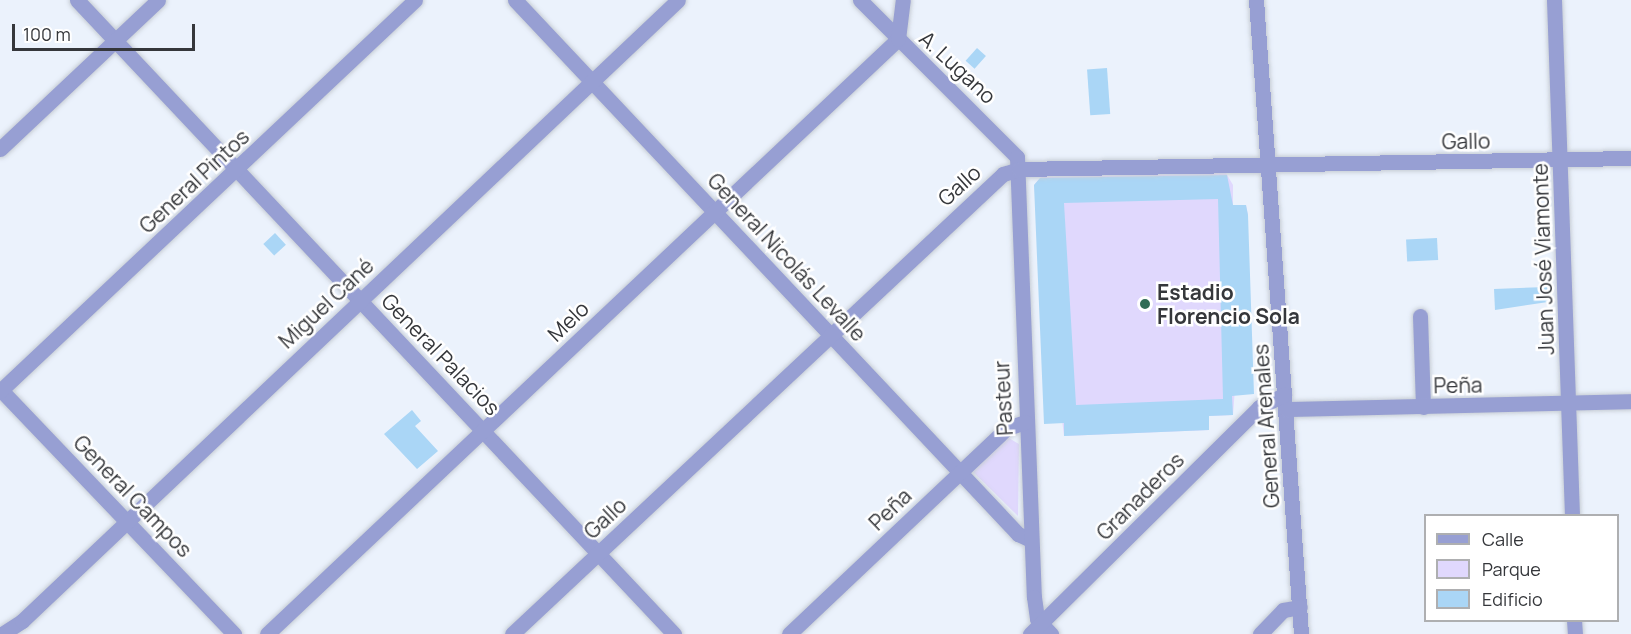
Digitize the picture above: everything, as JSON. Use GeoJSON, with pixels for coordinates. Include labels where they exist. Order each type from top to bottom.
{"type":"FeatureCollection","features":[{"type":"Feature","properties":{"kind":"street","name":"General Palacios"},"geometry":{"type":"LineString","coordinates":[[77,0],[674,634]]}},
{"type":"Feature","properties":{"kind":"street"},"geometry":{"type":"LineString","coordinates":[[0,149],[158,0]]}},
{"type":"Feature","properties":{"kind":"street","name":"General Pintos"},"geometry":{"type":"LineString","coordinates":[[0,390],[237,170],[415,0]]}},
{"type":"Feature","properties":{"kind":"street","name":"General Nicolás Levalle"},"geometry":{"type":"LineString","coordinates":[[515,0],[1018,534],[1031,540]]}},
{"type":"Feature","properties":{"kind":"street","name":"Miguel Cané"},"geometry":{"type":"LineString","coordinates":[[7,629],[128,520],[678,0]]}},
{"type":"Feature","properties":{"kind":"street","name":"A. Lugano"},"geometry":{"type":"LineString","coordinates":[[860,0],[1011,146],[1019,169]]}},
{"type":"Feature","properties":{"kind":"street"},"geometry":{"type":"LineString","coordinates":[[898,39],[903,0]]}},
{"type":"Feature","properties":{"kind":"street","name":"General Arenales"},"geometry":{"type":"LineString","coordinates":[[1256,0],[1301,634]]}},
{"type":"Feature","properties":{"kind":"street","name":"Juan José Viamonte"},"geometry":{"type":"LineString","coordinates":[[1554,0],[1572,514]]}},
{"type":"Feature","properties":{"kind":"street","name":"Melo"},"geometry":{"type":"LineString","coordinates":[[267,634],[898,39]]}},
{"type":"Feature","properties":{"kind":"street","name":"Gallo"},"geometry":{"type":"LineString","coordinates":[[512,634],[994,180],[1019,169],[1631,158]]}},
{"type":"Feature","properties":{"kind":"street","name":"Pasteur"},"geometry":{"type":"LineString","coordinates":[[1019,169],[1015,188],[1025,422],[1031,540],[1040,630]]}},
{"type":"Feature","properties":{"kind":"street"},"geometry":{"type":"LineString","coordinates":[[1420,316],[1423,406]]}},
{"type":"Feature","properties":{"kind":"street","name":"General Campos"},"geometry":{"type":"LineString","coordinates":[[0,390],[128,520],[234,634]]}},
{"type":"Feature","properties":{"kind":"street","name":"Peña"},"geometry":{"type":"LineString","coordinates":[[1285,402],[1423,406],[1631,402]]}},
{"type":"Feature","properties":{"kind":"street","name":"Granaderos"},"geometry":{"type":"LineString","coordinates":[[1040,630],[1259,407],[1285,402]]}},
{"type":"Feature","properties":{"kind":"street","name":"Peña"},"geometry":{"type":"LineString","coordinates":[[789,634],[959,471],[1007,428],[1025,422]]}},
{"type":"Feature","properties":{"kind":"street"},"geometry":{"type":"LineString","coordinates":[[1260,634],[1284,610],[1299,607]]}},
{"type":"Feature","properties":{"kind":"green space","name":"Estadio Florencio Sola"},"geometry":{"type":"Polygon","coordinates":[[[1226,173],[1233,185],[1233,205],[1246,205],[1248,215],[1233,415],[1209,416],[1209,430],[1064,436],[1034,185],[1041,177],[1226,173]]]}},
{"type":"Feature","properties":{"kind":"green space"},"geometry":{"type":"Polygon","coordinates":[[[1007,437],[1019,444],[1018,516],[973,472],[1007,437]]]}},
{"type":"Feature","properties":{"kind":"building"},"geometry":{"type":"Polygon","coordinates":[[[977,48],[986,56],[975,69],[966,61],[977,48]]]}},
{"type":"Feature","properties":{"kind":"building"},"geometry":{"type":"Polygon","coordinates":[[[1107,68],[1110,114],[1090,115],[1087,69],[1107,68]]]}},
{"type":"Feature","properties":{"kind":"building"},"geometry":{"type":"Polygon","coordinates":[[[1227,175],[1233,205],[1246,205],[1248,215],[1254,394],[1232,396],[1233,415],[1209,416],[1209,430],[1064,436],[1064,423],[1044,424],[1034,185],[1040,178],[1227,175]],[[1218,199],[1064,203],[1076,405],[1223,399],[1218,199]]]}},
{"type":"Feature","properties":{"kind":"building"},"geometry":{"type":"Polygon","coordinates":[[[275,233],[286,245],[274,256],[263,244],[275,233]]]}},
{"type":"Feature","properties":{"kind":"building"},"geometry":{"type":"Polygon","coordinates":[[[1437,238],[1438,260],[1407,262],[1406,240],[1437,238]]]}},
{"type":"Feature","properties":{"kind":"building"},"geometry":{"type":"Polygon","coordinates":[[[1547,287],[1548,302],[1495,310],[1494,289],[1547,287]]]}},
{"type":"Feature","properties":{"kind":"building"},"geometry":{"type":"Polygon","coordinates":[[[412,410],[421,421],[415,426],[438,451],[417,469],[384,434],[412,410]]]}},
{"type":"Feature","properties":{"kind":"place","name":"Estadio Florencio Sola"},"geometry":{"type":"Point","coordinates":[1145,304]}}]}
